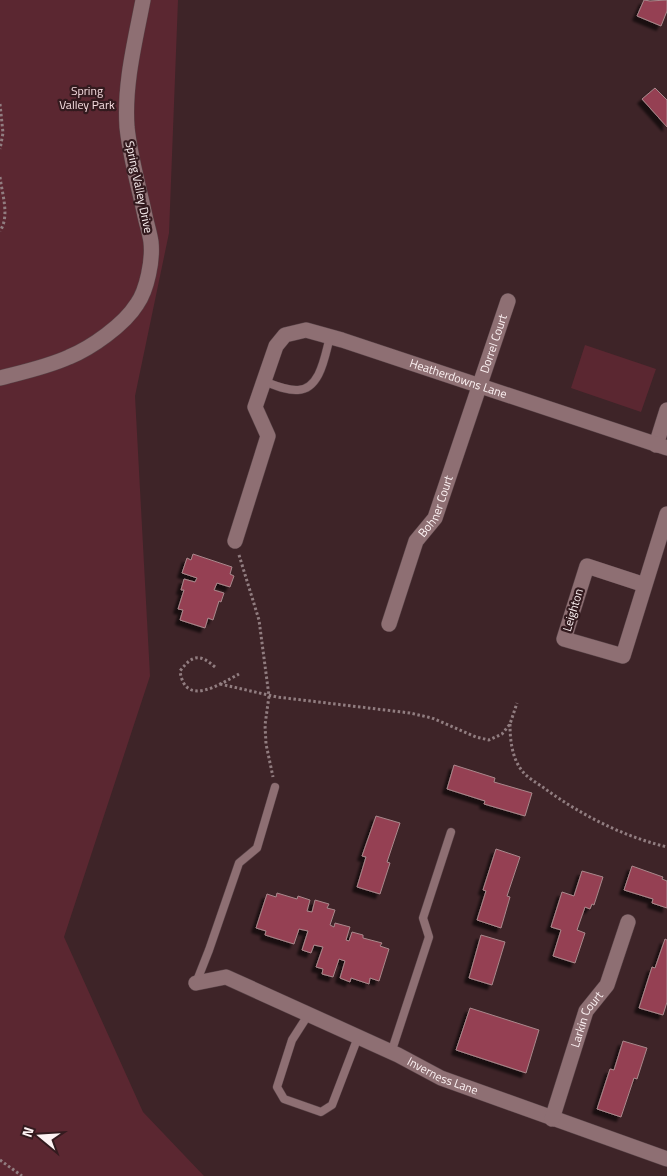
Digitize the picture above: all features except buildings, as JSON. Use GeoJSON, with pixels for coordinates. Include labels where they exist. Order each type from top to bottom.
{"type":"FeatureCollection","features":[{"type":"Feature","properties":{"kind":"street","name":"Spring Valley Drive"},"geometry":{"type":"LineString","coordinates":[[0,378],[70,357],[98,341],[116,327],[137,304],[145,284],[150,264],[151,242],[130,149],[127,126],[130,67],[143,0]]}},
{"type":"Feature","properties":{"kind":"street","name":"Dorrel Court"},"geometry":{"type":"LineString","coordinates":[[478,386],[508,301]]}},
{"type":"Feature","properties":{"kind":"street","name":"Heatherdowns Lane"},"geometry":{"type":"LineString","coordinates":[[235,541],[268,436],[255,406],[276,346],[286,335],[306,330],[661,447]]}},
{"type":"Feature","properties":{"kind":"street","name":"Bohner Court"},"geometry":{"type":"LineString","coordinates":[[389,624],[416,542],[435,518],[478,386]]}},
{"type":"Feature","properties":{"kind":"street"},"geometry":{"type":"LineString","coordinates":[[661,447],[667,410]]}},
{"type":"Feature","properties":{"kind":"street","name":"Leighton"},"geometry":{"type":"LineString","coordinates":[[645,585],[587,566],[564,639],[623,656],[645,585],[667,514]]}},
{"type":"Feature","properties":{"kind":"street","name":"Larkin Court"},"geometry":{"type":"LineString","coordinates":[[552,1118],[586,1011],[607,985],[628,922]]}},
{"type":"Feature","properties":{"kind":"street","name":"Inverness Lane"},"geometry":{"type":"LineString","coordinates":[[196,983],[226,977],[358,1037],[441,1078],[667,1159]]}},
{"type":"Feature","properties":{"kind":"lane"},"geometry":{"type":"LineString","coordinates":[[266,375],[281,387],[298,390],[310,386],[318,374],[330,337]]}},
{"type":"Feature","properties":{"kind":"lane"},"geometry":{"type":"LineString","coordinates":[[196,983],[239,863],[256,848],[275,787]]}},
{"type":"Feature","properties":{"kind":"lane"},"geometry":{"type":"LineString","coordinates":[[391,1053],[429,937],[423,918],[451,832]]}},
{"type":"Feature","properties":{"kind":"lane"},"geometry":{"type":"LineString","coordinates":[[308,1014],[292,1040],[278,1087],[284,1098],[321,1112],[332,1105],[358,1037]]}},
{"type":"Feature","properties":{"kind":"path"},"geometry":{"type":"LineString","coordinates":[[0,104],[3,133],[0,149]]}},
{"type":"Feature","properties":{"kind":"path"},"geometry":{"type":"LineString","coordinates":[[0,177],[6,214],[4,225],[0,231]]}},
{"type":"Feature","properties":{"kind":"path"},"geometry":{"type":"LineString","coordinates":[[235,541],[243,573],[259,620],[269,696],[265,725],[266,744],[275,787]]}},
{"type":"Feature","properties":{"kind":"path"},"geometry":{"type":"LineString","coordinates":[[215,667],[205,658],[198,657],[192,659],[180,671],[181,678],[185,686],[200,691],[210,689],[239,674]]}},
{"type":"Feature","properties":{"kind":"path"},"geometry":{"type":"LineString","coordinates":[[220,684],[269,696],[410,713],[432,718],[476,737],[489,740],[502,734],[510,724]]}},
{"type":"Feature","properties":{"kind":"path"},"geometry":{"type":"LineString","coordinates":[[517,703],[510,724],[510,742],[522,771],[573,807],[619,832],[667,847]]}},
{"type":"Feature","properties":{"kind":"path"},"geometry":{"type":"LineString","coordinates":[[0,1160],[22,1176]]}},
{"type":"Feature","properties":{"kind":"green space","name":"Spring Valley Park"},"geometry":{"type":"Polygon","coordinates":[[[0,0],[178,0],[169,233],[135,396],[150,676],[64,937],[143,1112],[204,1176],[0,1176],[0,0]]]}},
{"type":"Feature","properties":{"kind":"green space"},"geometry":{"type":"Polygon","coordinates":[[[585,345],[656,369],[641,412],[571,388],[585,345]]]}}]}
